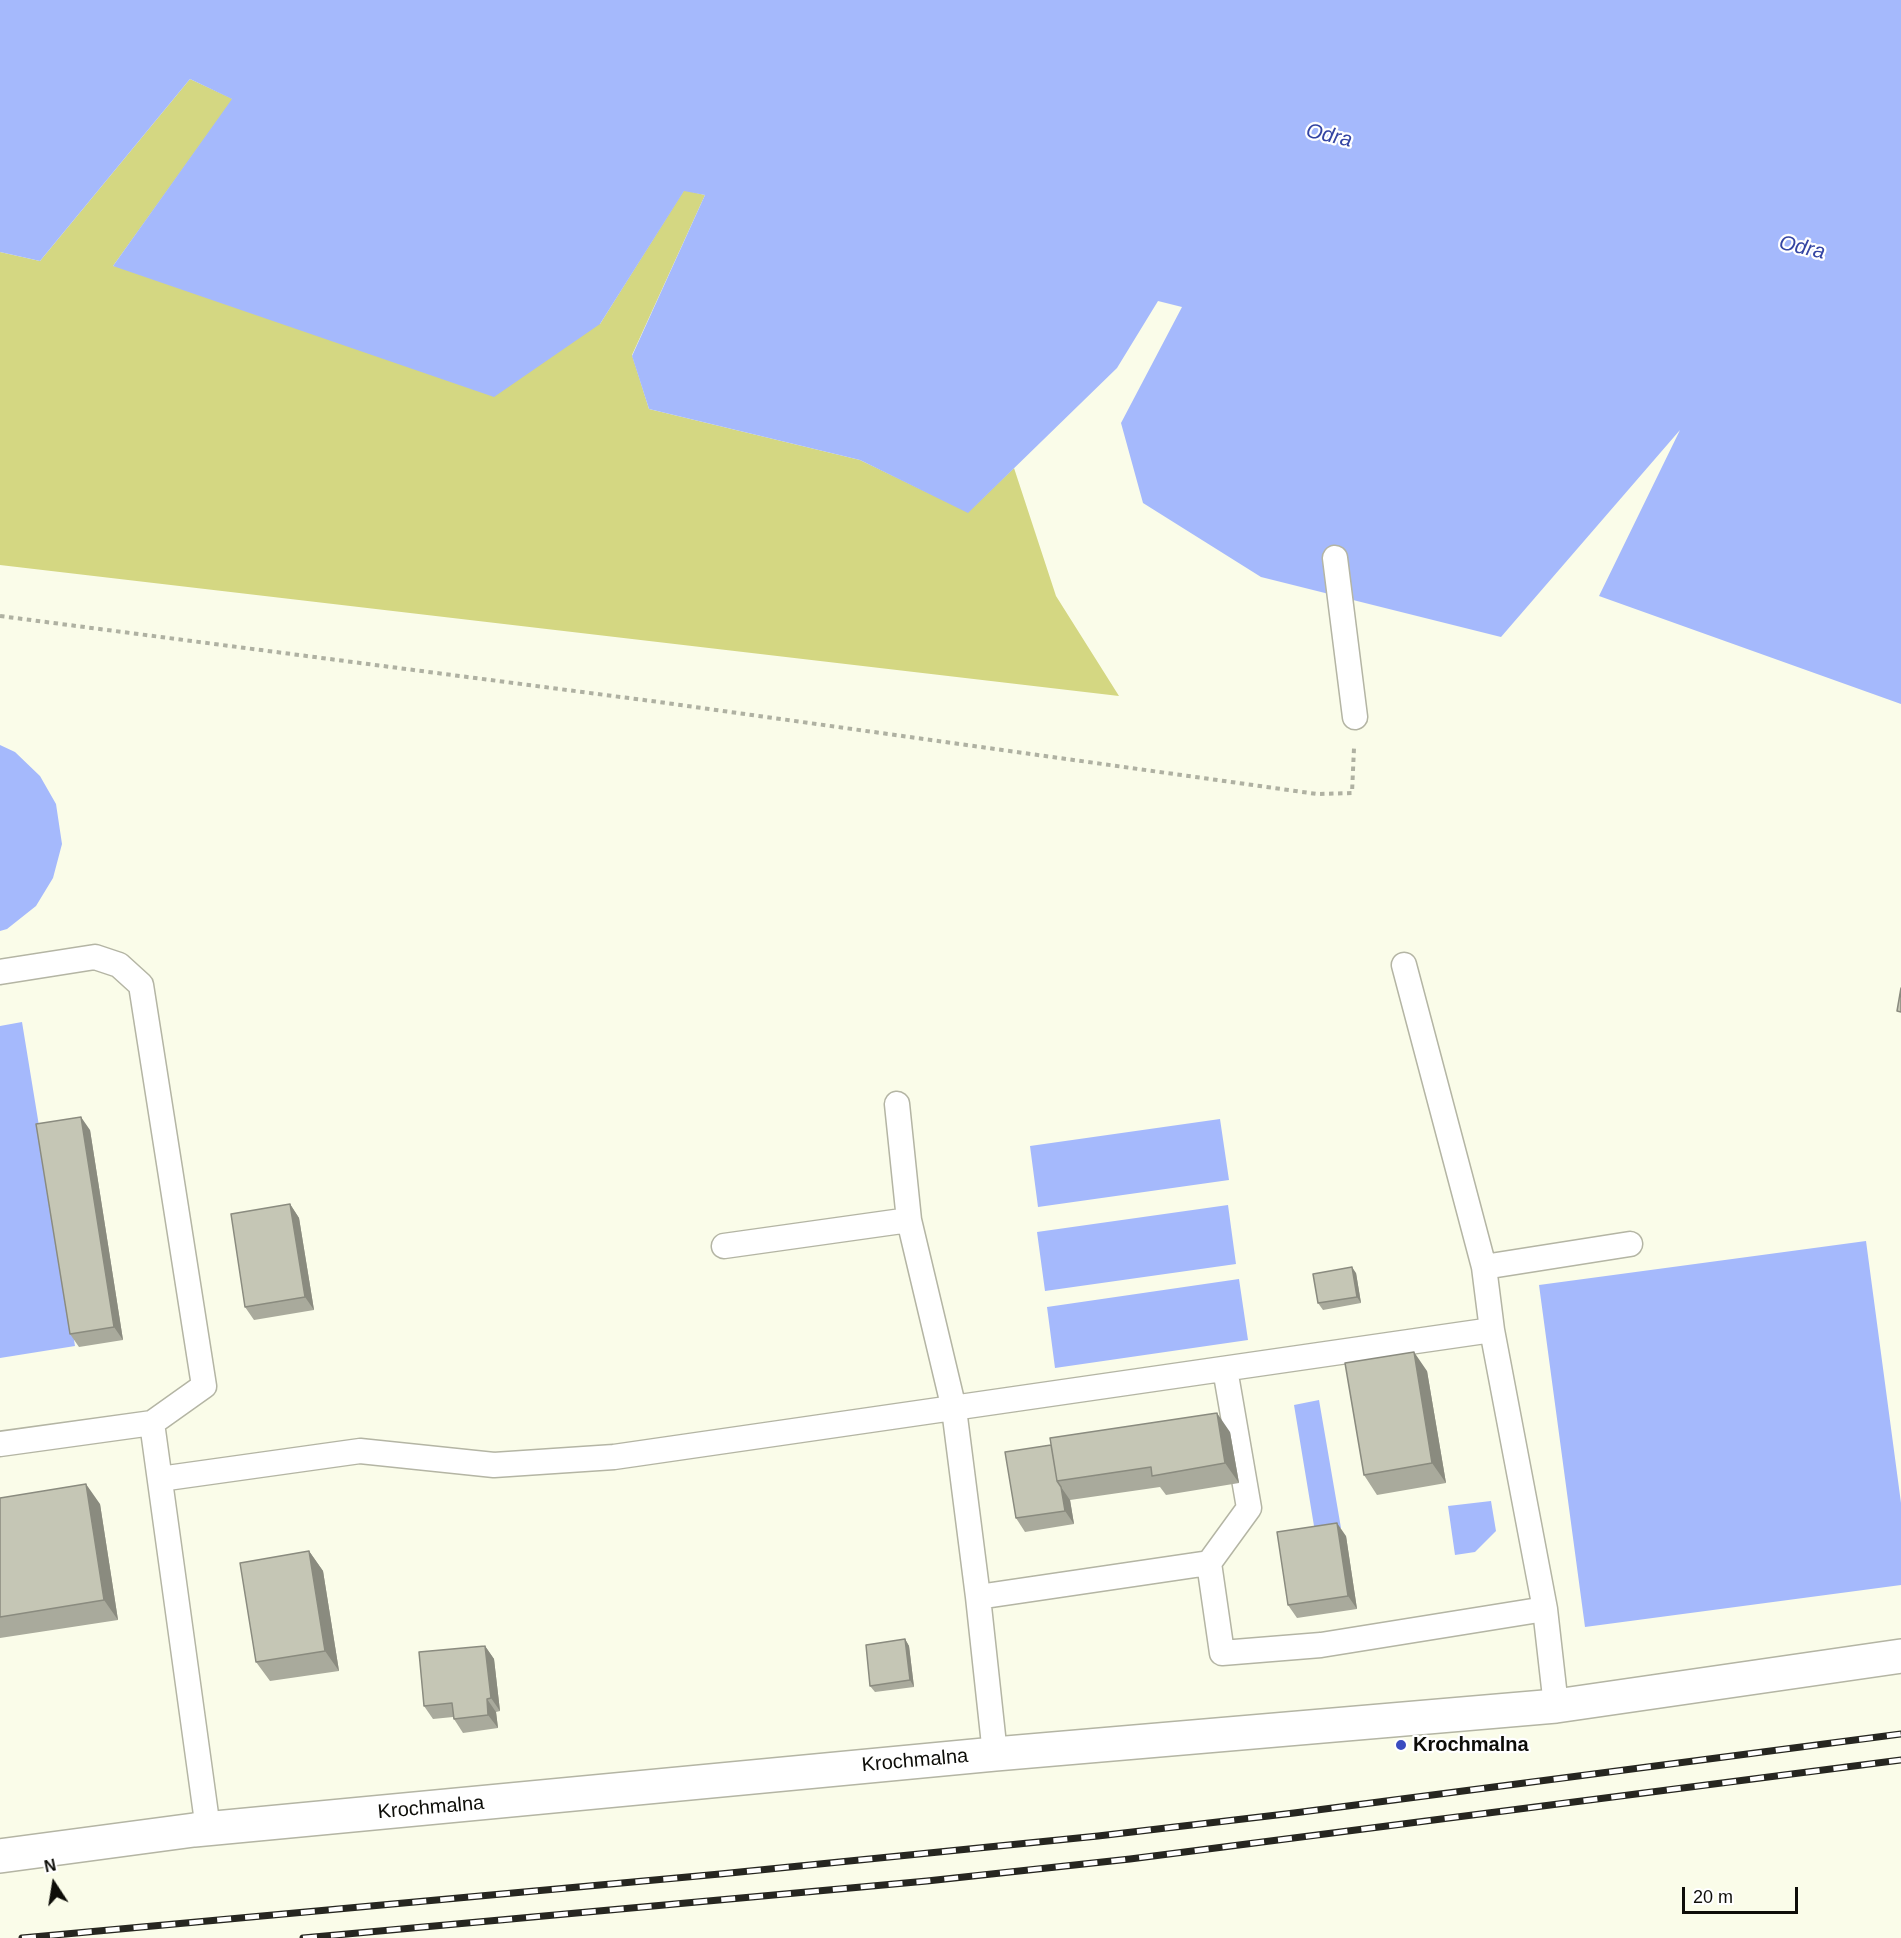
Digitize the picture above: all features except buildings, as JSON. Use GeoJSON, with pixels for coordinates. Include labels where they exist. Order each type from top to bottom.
{"type":"FeatureCollection","features":[{"type":"Feature","properties":{"kind":"street","name":"Krochmalna"},"geometry":{"type":"LineString","coordinates":[[0,1856],[208,1830],[995,1754],[1556,1706],[1901,1656]]}},
{"type":"Feature","properties":{"kind":"lane"},"geometry":{"type":"LineString","coordinates":[[1335,558],[1355,717]]}},
{"type":"Feature","properties":{"kind":"lane"},"geometry":{"type":"LineString","coordinates":[[0,972],[95,957],[120,965],[141,984],[204,1386],[152,1423],[0,1444]]}},
{"type":"Feature","properties":{"kind":"lane"},"geometry":{"type":"LineString","coordinates":[[1404,965],[1484,1267],[1492,1330],[1545,1609],[1556,1706]]}},
{"type":"Feature","properties":{"kind":"lane"},"geometry":{"type":"LineString","coordinates":[[897,1104],[909,1220],[954,1409],[995,1754]]}},
{"type":"Feature","properties":{"kind":"lane"},"geometry":{"type":"LineString","coordinates":[[724,1246],[909,1220]]}},
{"type":"Feature","properties":{"kind":"lane"},"geometry":{"type":"LineString","coordinates":[[1484,1267],[1630,1244]]}},
{"type":"Feature","properties":{"kind":"lane"},"geometry":{"type":"LineString","coordinates":[[160,1479],[360,1452],[494,1465],[614,1457],[1492,1330]]}},
{"type":"Feature","properties":{"kind":"lane"},"geometry":{"type":"LineString","coordinates":[[1225,1369],[1249,1508],[1209,1563],[1222,1653],[1321,1645],[1545,1609]]}},
{"type":"Feature","properties":{"kind":"lane"},"geometry":{"type":"LineString","coordinates":[[152,1423],[208,1830]]}},
{"type":"Feature","properties":{"kind":"lane"},"geometry":{"type":"LineString","coordinates":[[978,1597],[1209,1563]]}},
{"type":"Feature","properties":{"kind":"path"},"geometry":{"type":"LineString","coordinates":[[0,616],[659,702],[1317,794],[1352,793],[1355,717]]}},
{"type":"Feature","properties":{"kind":"green space"},"geometry":{"type":"Polygon","coordinates":[[[190,79],[233,99],[113,266],[600,324],[684,190],[705,195],[632,355],[649,409],[860,460],[968,512],[1014,468],[1056,596],[1119,696],[0,565],[0,252],[40,261],[190,79]]]}},
{"type":"Feature","properties":{"kind":"water","name":"Odra"},"geometry":{"type":"Polygon","coordinates":[[[0,0],[1901,0],[1901,704],[1599,596],[1680,430],[1501,637],[1261,577],[1143,503],[1121,423],[1182,307],[1158,301],[1117,368],[968,513],[860,460],[649,409],[632,356],[705,195],[684,191],[600,324],[494,397],[113,266],[232,99],[190,79],[40,261],[0,252],[0,0]]]}},
{"type":"Feature","properties":{"kind":"water"},"geometry":{"type":"Polygon","coordinates":[[[0,745],[15,752],[40,776],[56,804],[62,844],[53,878],[36,906],[7,929],[0,931],[0,745]]]}},
{"type":"Feature","properties":{"kind":"water"},"geometry":{"type":"Polygon","coordinates":[[[22,1022],[75,1346],[0,1358],[0,1026],[22,1022]]]}},
{"type":"Feature","properties":{"kind":"water"},"geometry":{"type":"Polygon","coordinates":[[[1220,1119],[1229,1180],[1038,1207],[1030,1146],[1220,1119]]]}},
{"type":"Feature","properties":{"kind":"water"},"geometry":{"type":"Polygon","coordinates":[[[1228,1205],[1236,1264],[1045,1291],[1037,1232],[1228,1205]]]}},
{"type":"Feature","properties":{"kind":"water"},"geometry":{"type":"Polygon","coordinates":[[[1866,1241],[1901,1503],[1901,1585],[1585,1627],[1539,1285],[1866,1241]]]}},
{"type":"Feature","properties":{"kind":"water"},"geometry":{"type":"Polygon","coordinates":[[[1239,1279],[1248,1340],[1055,1368],[1047,1307],[1239,1279]]]}},
{"type":"Feature","properties":{"kind":"water"},"geometry":{"type":"Polygon","coordinates":[[[1319,1400],[1341,1528],[1315,1532],[1294,1405],[1319,1400]]]}},
{"type":"Feature","properties":{"kind":"water"},"geometry":{"type":"Polygon","coordinates":[[[1491,1501],[1496,1531],[1475,1552],[1455,1555],[1448,1506],[1491,1501]]]}},
{"type":"Feature","properties":{"kind":"railway"},"geometry":{"type":"LineString","coordinates":[[22,1938],[720,1874],[1098,1836],[1294,1813],[1901,1734]]}},
{"type":"Feature","properties":{"kind":"railway"},"geometry":{"type":"LineString","coordinates":[[303,1938],[927,1881],[1130,1859],[1901,1760]]}},
{"type":"Feature","properties":{"kind":"place","name":"Krochmalna"},"geometry":{"type":"Point","coordinates":[1401,1745]}}]}
